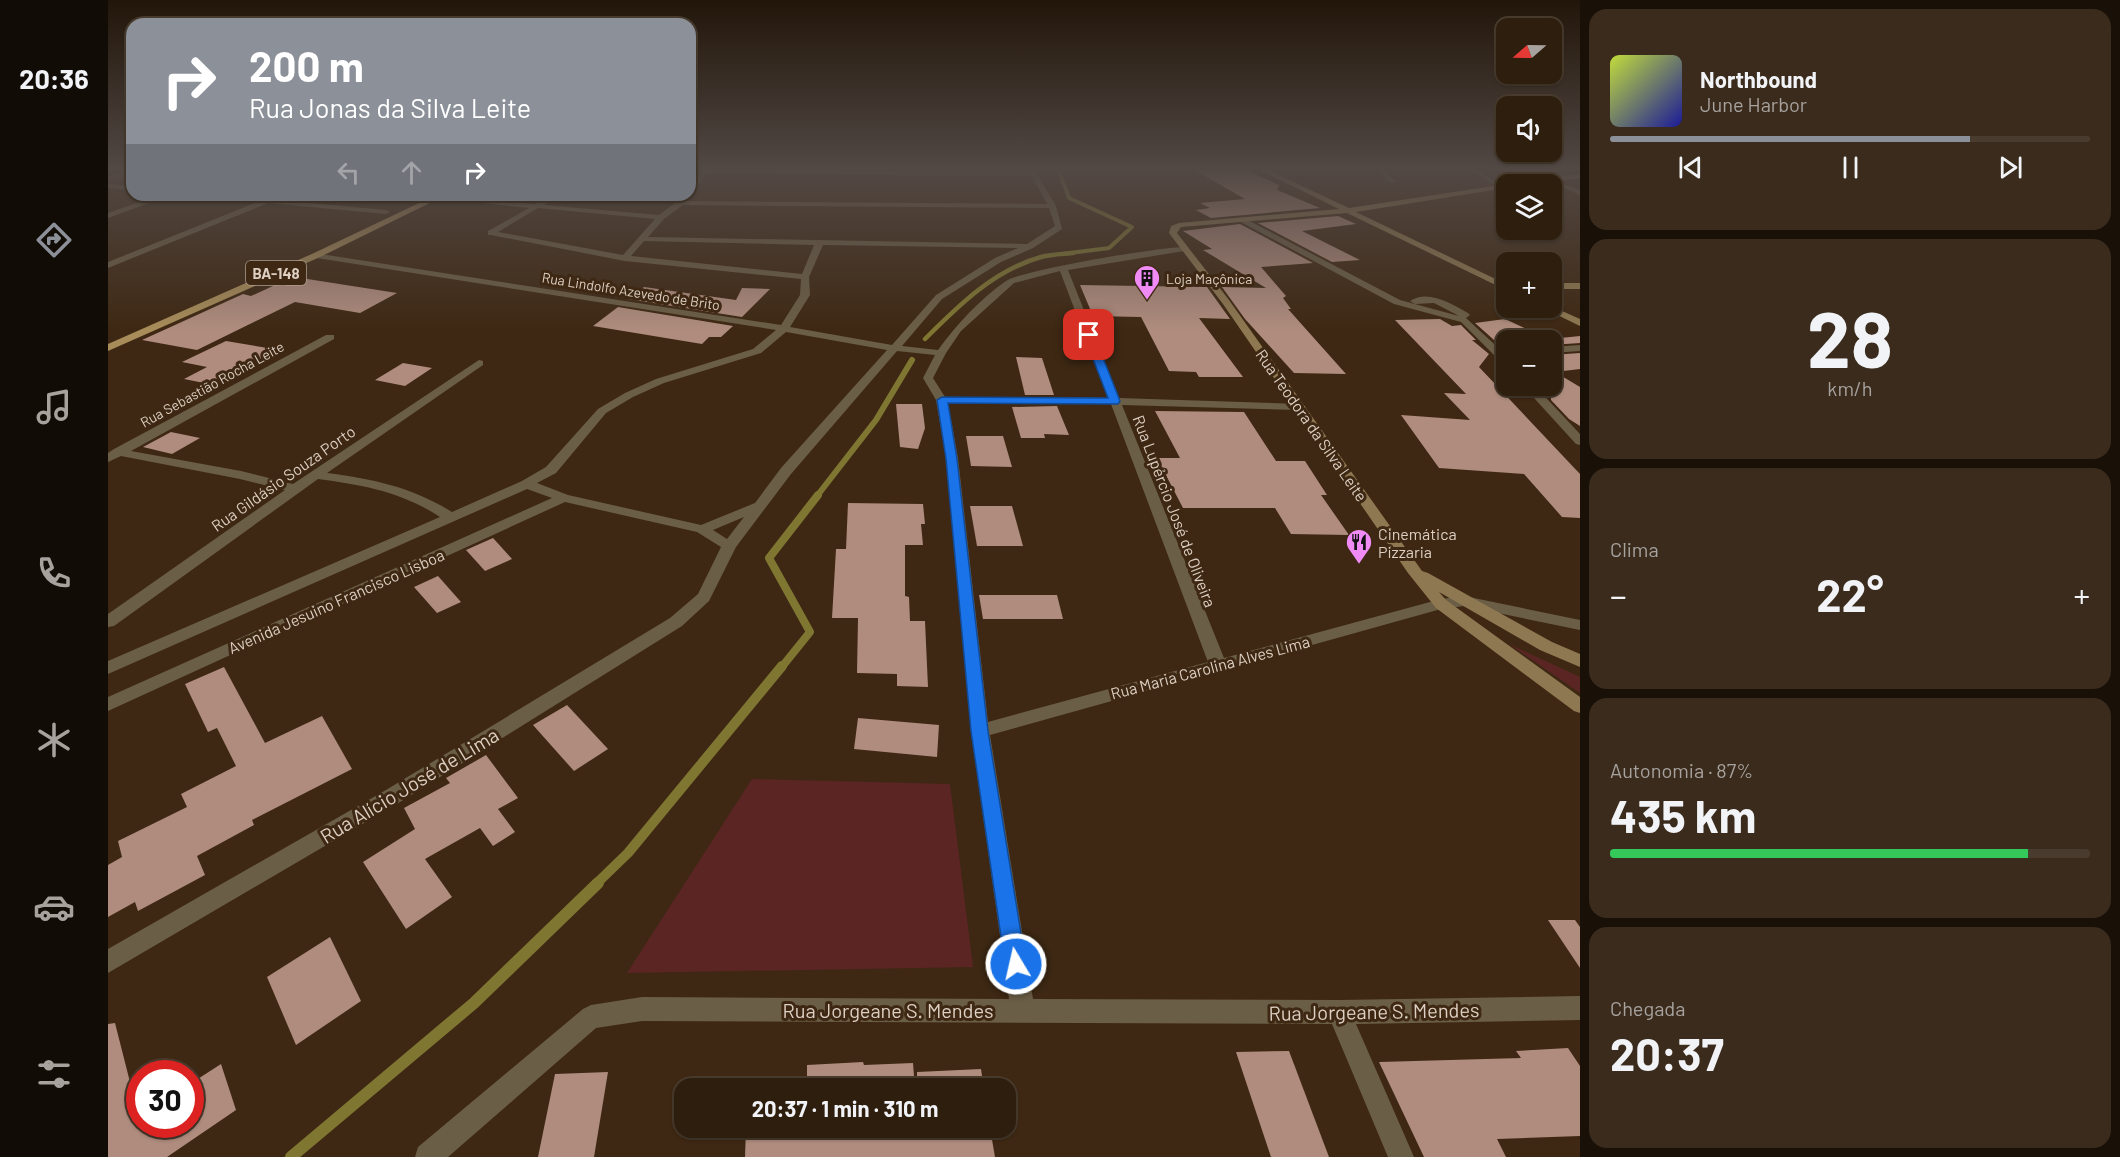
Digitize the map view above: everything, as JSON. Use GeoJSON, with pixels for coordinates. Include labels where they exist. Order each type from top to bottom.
{"type":"FeatureCollection","features":[{"type":"Feature","properties":{"kind":"main road","name":"BA-148"},"geometry":{"type":"LineString","coordinates":[[108,338],[364,223]]}},
{"type":"Feature","properties":{"kind":"main road","name":"BA-148"},"geometry":{"type":"LineString","coordinates":[[108,348],[384,223]]}},
{"type":"Feature","properties":{"kind":"street"},"geometry":{"type":"LineString","coordinates":[[108,265],[212,223]]}},
{"type":"Feature","properties":{"kind":"street"},"geometry":{"type":"LineString","coordinates":[[508,223],[491,233],[625,258],[806,277]]}},
{"type":"Feature","properties":{"kind":"street"},"geometry":{"type":"LineString","coordinates":[[625,258],[656,223]]}},
{"type":"Feature","properties":{"kind":"street"},"geometry":{"type":"LineString","coordinates":[[527,484],[564,498],[702,530],[729,546],[786,471],[939,297],[998,260],[1030,246],[1059,227],[1058,223]]}},
{"type":"Feature","properties":{"kind":"street","name":"Rua Teodora da Silva Leite"},"geometry":{"type":"LineString","coordinates":[[1200,223],[1179,225],[1173,228],[1173,233],[1226,302],[1413,570],[1441,604],[1580,706]]}},
{"type":"Feature","properties":{"kind":"street"},"geometry":{"type":"LineString","coordinates":[[1249,223],[1397,302],[1436,300],[1466,315],[1464,320],[1496,350]]}},
{"type":"Feature","properties":{"kind":"street"},"geometry":{"type":"LineString","coordinates":[[1372,223],[1496,282]]}},
{"type":"Feature","properties":{"kind":"street"},"geometry":{"type":"LineString","coordinates":[[642,238],[1030,246]]}},
{"type":"Feature","properties":{"kind":"street","name":"Avenida Jesuino Francisco Lisboa"},"geometry":{"type":"LineString","coordinates":[[108,668],[527,484],[551,470],[602,411],[629,395],[660,381],[757,351],[783,330],[805,295],[806,277],[820,241]]}},
{"type":"Feature","properties":{"kind":"street"},"geometry":{"type":"LineString","coordinates":[[1023,1011],[980,731],[952,459],[942,400],[928,378],[941,353],[958,329],[1011,282],[1063,268],[1184,249]]}},
{"type":"Feature","properties":{"kind":"street","name":"Rua Lindolfo Azevedo de Brito"},"geometry":{"type":"LineString","coordinates":[[317,255],[894,348],[941,353]]}},
{"type":"Feature","properties":{"kind":"street","name":"Rua Lupércio José de Oliveira"},"geometry":{"type":"LineString","coordinates":[[1063,268],[1218,665]]}},
{"type":"Feature","properties":{"kind":"street"},"geometry":{"type":"LineString","coordinates":[[1562,286],[1580,286]]}},
{"type":"Feature","properties":{"kind":"street"},"geometry":{"type":"LineString","coordinates":[[1562,315],[1580,323]]}},
{"type":"Feature","properties":{"kind":"street","name":"Rua Sebastião Rocha Leite"},"geometry":{"type":"LineString","coordinates":[[113,455],[330,337]]}},
{"type":"Feature","properties":{"kind":"street"},"geometry":{"type":"LineString","coordinates":[[1562,349],[1580,348]]}},
{"type":"Feature","properties":{"kind":"street","name":"Rua Gildásio Souza Porto"},"geometry":{"type":"LineString","coordinates":[[108,622],[478,363]]}},
{"type":"Feature","properties":{"kind":"street"},"geometry":{"type":"LineString","coordinates":[[1538,396],[1580,441]]}},
{"type":"Feature","properties":{"kind":"street"},"geometry":{"type":"LineString","coordinates":[[942,400],[1115,401],[1300,407]]}},
{"type":"Feature","properties":{"kind":"street"},"geometry":{"type":"LineString","coordinates":[[113,455],[241,475],[295,489]]}},
{"type":"Feature","properties":{"kind":"street"},"geometry":{"type":"LineString","coordinates":[[315,475],[380,484],[405,490],[450,517]]}},
{"type":"Feature","properties":{"kind":"street","name":"Avenida Jesuino Francisco Lisboa"},"geometry":{"type":"LineString","coordinates":[[108,704],[564,498]]}},
{"type":"Feature","properties":{"kind":"street"},"geometry":{"type":"LineString","coordinates":[[702,530],[760,506]]}},
{"type":"Feature","properties":{"kind":"street","name":"Rua Alício José de Lima"},"geometry":{"type":"LineString","coordinates":[[108,962],[403,790],[676,622],[704,597],[729,546]]}},
{"type":"Feature","properties":{"kind":"street"},"geometry":{"type":"LineString","coordinates":[[1413,570],[1546,646],[1580,661]]}},
{"type":"Feature","properties":{"kind":"street","name":"Rua Maria Carolina Alves Lima"},"geometry":{"type":"LineString","coordinates":[[980,731],[1441,604],[1464,601],[1580,625]]}},
{"type":"Feature","properties":{"kind":"street","name":"Rua Jorgeane S. Mendes"},"geometry":{"type":"LineString","coordinates":[[428,1157],[591,1017],[642,1009],[1340,1012],[1580,1008]]}},
{"type":"Feature","properties":{"kind":"street"},"geometry":{"type":"LineString","coordinates":[[1340,1012],[1401,1157]]}},
{"type":"Feature","properties":{"kind":"shaded area"},"geometry":{"type":"Polygon","coordinates":[[[1509,644],[1580,677],[1580,693],[1509,644]]]}},
{"type":"Feature","properties":{"kind":"shaded area"},"geometry":{"type":"Polygon","coordinates":[[[752,779],[950,784],[973,967],[627,973],[752,779]]]}},
{"type":"Feature","properties":{"kind":"building"},"geometry":{"type":"Polygon","coordinates":[[[1258,223],[1354,223],[1356,224],[1302,231],[1360,260],[1332,262],[1258,223]]]}},
{"type":"Feature","properties":{"kind":"building"},"geometry":{"type":"Polygon","coordinates":[[[1240,224],[1313,263],[1261,267],[1286,296],[1283,298],[1291,309],[1288,309],[1346,374],[1294,373],[1245,319],[1222,287],[1266,288],[1203,250],[1212,249],[1183,231],[1240,224]]]}},
{"type":"Feature","properties":{"kind":"building"},"geometry":{"type":"Polygon","coordinates":[[[301,278],[397,293],[360,313],[295,302],[197,350],[142,340],[243,294],[251,296],[275,285],[284,286],[301,278]]]}},
{"type":"Feature","properties":{"kind":"building"},"geometry":{"type":"Polygon","coordinates":[[[1080,285],[1207,287],[1230,319],[1199,318],[1243,377],[1199,377],[1196,372],[1169,371],[1141,317],[1093,316],[1080,285]]]}},
{"type":"Feature","properties":{"kind":"building"},"geometry":{"type":"Polygon","coordinates":[[[644,287],[736,300],[742,288],[770,289],[742,317],[628,299],[644,287]]]}},
{"type":"Feature","properties":{"kind":"building"},"geometry":{"type":"Polygon","coordinates":[[[618,307],[733,326],[721,337],[709,337],[702,344],[593,326],[618,307]]]}},
{"type":"Feature","properties":{"kind":"building"},"geometry":{"type":"Polygon","coordinates":[[[1440,319],[1452,326],[1461,325],[1476,340],[1472,340],[1489,354],[1479,367],[1496,385],[1496,396],[1506,396],[1580,474],[1580,518],[1562,517],[1524,474],[1439,468],[1401,415],[1470,420],[1444,393],[1466,394],[1395,320],[1440,319]]]}},
{"type":"Feature","properties":{"kind":"building"},"geometry":{"type":"Polygon","coordinates":[[[1505,319],[1529,330],[1496,330],[1496,340],[1494,340],[1475,323],[1505,319]]]}},
{"type":"Feature","properties":{"kind":"building"},"geometry":{"type":"Polygon","coordinates":[[[1580,336],[1580,343],[1562,344],[1562,338],[1580,336]]]}},
{"type":"Feature","properties":{"kind":"building"},"geometry":{"type":"Polygon","coordinates":[[[226,341],[285,351],[219,386],[184,379],[207,367],[182,362],[226,341]]]}},
{"type":"Feature","properties":{"kind":"building"},"geometry":{"type":"Polygon","coordinates":[[[1580,353],[1580,369],[1562,371],[1562,354],[1580,353]]]}},
{"type":"Feature","properties":{"kind":"building"},"geometry":{"type":"Polygon","coordinates":[[[1016,357],[1042,358],[1054,395],[1025,395],[1016,357]]]}},
{"type":"Feature","properties":{"kind":"building"},"geometry":{"type":"Polygon","coordinates":[[[403,363],[432,368],[405,386],[375,380],[403,363]]]}},
{"type":"Feature","properties":{"kind":"building"},"geometry":{"type":"Polygon","coordinates":[[[1562,376],[1580,387],[1580,426],[1569,419],[1551,400],[1551,396],[1562,396],[1562,376]]]}},
{"type":"Feature","properties":{"kind":"building"},"geometry":{"type":"Polygon","coordinates":[[[896,404],[922,404],[925,428],[918,449],[900,447],[896,404]]]}},
{"type":"Feature","properties":{"kind":"building"},"geometry":{"type":"Polygon","coordinates":[[[1057,406],[1069,435],[1044,434],[1045,438],[1021,438],[1012,407],[1057,406]]]}},
{"type":"Feature","properties":{"kind":"building"},"geometry":{"type":"Polygon","coordinates":[[[1155,411],[1244,412],[1276,461],[1305,461],[1327,495],[1321,495],[1349,535],[1291,534],[1275,508],[1183,508],[1157,458],[1180,458],[1155,411]]]}},
{"type":"Feature","properties":{"kind":"building"},"geometry":{"type":"Polygon","coordinates":[[[171,432],[200,438],[172,454],[143,447],[171,432]]]}},
{"type":"Feature","properties":{"kind":"building"},"geometry":{"type":"Polygon","coordinates":[[[966,436],[1003,436],[1012,467],[971,466],[966,436]]]}},
{"type":"Feature","properties":{"kind":"building"},"geometry":{"type":"Polygon","coordinates":[[[848,503],[923,504],[925,524],[921,524],[923,545],[905,545],[905,596],[909,597],[910,621],[925,621],[928,687],[897,686],[897,674],[857,673],[858,618],[832,618],[836,549],[846,549],[848,503]]]}},
{"type":"Feature","properties":{"kind":"building"},"geometry":{"type":"Polygon","coordinates":[[[970,506],[1012,506],[1023,546],[977,546],[970,506]]]}},
{"type":"Feature","properties":{"kind":"building"},"geometry":{"type":"Polygon","coordinates":[[[493,538],[512,559],[485,571],[466,550],[493,538]]]}},
{"type":"Feature","properties":{"kind":"building"},"geometry":{"type":"Polygon","coordinates":[[[438,576],[461,602],[437,613],[414,587],[438,576]]]}},
{"type":"Feature","properties":{"kind":"building"},"geometry":{"type":"Polygon","coordinates":[[[979,595],[1057,595],[1063,619],[983,619],[979,595]]]}},
{"type":"Feature","properties":{"kind":"building"},"geometry":{"type":"Polygon","coordinates":[[[224,667],[265,743],[322,716],[352,769],[252,820],[254,825],[197,856],[205,875],[138,911],[135,902],[108,917],[108,865],[122,857],[118,841],[187,807],[181,794],[236,766],[217,728],[208,732],[185,684],[224,667]]]}},
{"type":"Feature","properties":{"kind":"building"},"geometry":{"type":"Polygon","coordinates":[[[567,705],[608,749],[574,771],[533,725],[567,705]]]}},
{"type":"Feature","properties":{"kind":"building"},"geometry":{"type":"Polygon","coordinates":[[[858,718],[939,725],[937,757],[854,749],[858,718]]]}},
{"type":"Feature","properties":{"kind":"building"},"geometry":{"type":"Polygon","coordinates":[[[486,755],[518,798],[498,809],[515,832],[493,846],[480,828],[425,859],[452,897],[406,929],[363,862],[415,829],[404,808],[450,783],[446,778],[486,755]]]}},
{"type":"Feature","properties":{"kind":"building"},"geometry":{"type":"Polygon","coordinates":[[[1548,920],[1575,920],[1580,927],[1580,968],[1548,920]]]}},
{"type":"Feature","properties":{"kind":"building"},"geometry":{"type":"Polygon","coordinates":[[[330,937],[361,1001],[296,1045],[267,977],[330,937]]]}},
{"type":"Feature","properties":{"kind":"building"},"geometry":{"type":"Polygon","coordinates":[[[115,1023],[126,1066],[126,1138],[195,1138],[167,1157],[108,1157],[108,1024],[115,1023]]]}},
{"type":"Feature","properties":{"kind":"building"},"geometry":{"type":"Polygon","coordinates":[[[1568,1048],[1580,1066],[1580,1136],[1497,1139],[1506,1157],[1424,1157],[1379,1062],[1521,1058],[1516,1051],[1568,1048]]]}},
{"type":"Feature","properties":{"kind":"building"},"geometry":{"type":"Polygon","coordinates":[[[1289,1051],[1329,1157],[1271,1157],[1236,1052],[1289,1051]]]}},
{"type":"Feature","properties":{"kind":"building"},"geometry":{"type":"Polygon","coordinates":[[[863,1062],[864,1065],[913,1063],[914,1078],[807,1078],[807,1065],[863,1062]]]}},
{"type":"Feature","properties":{"kind":"building"},"geometry":{"type":"Polygon","coordinates":[[[221,1064],[236,1110],[204,1132],[204,1075],[221,1064]]]}},
{"type":"Feature","properties":{"kind":"building"},"geometry":{"type":"Polygon","coordinates":[[[981,1069],[982,1078],[917,1078],[917,1072],[981,1069]]]}},
{"type":"Feature","properties":{"kind":"building"},"geometry":{"type":"Polygon","coordinates":[[[608,1072],[594,1157],[538,1157],[555,1074],[608,1072]]]}},
{"type":"Feature","properties":{"kind":"building"},"geometry":{"type":"Polygon","coordinates":[[[746,1138],[992,1138],[995,1157],[745,1157],[746,1138]]]}},
{"type":"Feature","properties":{"kind":"waterway"},"geometry":{"type":"LineString","coordinates":[[1062,254],[1109,248],[1132,227],[1123,223]]}},
{"type":"Feature","properties":{"kind":"waterway"},"geometry":{"type":"LineString","coordinates":[[925,339],[950,314],[992,280],[1041,257],[1073,253]]}},
{"type":"Feature","properties":{"kind":"waterway"},"geometry":{"type":"LineString","coordinates":[[817,496],[876,420],[912,360]]}},
{"type":"Feature","properties":{"kind":"waterway"},"geometry":{"type":"LineString","coordinates":[[781,668],[810,632],[769,558],[818,495]]}},
{"type":"Feature","properties":{"kind":"waterway"},"geometry":{"type":"LineString","coordinates":[[596,884],[628,853],[782,666]]}},
{"type":"Feature","properties":{"kind":"waterway"},"geometry":{"type":"LineString","coordinates":[[291,1157],[474,1003],[598,883]]}},
{"type":"Feature","properties":{"kind":"place","name":"Loja Maçônica"},"geometry":{"type":"Point","coordinates":[1147,301]}},
{"type":"Feature","properties":{"kind":"place","name":"Cinemática Pizzaria"},"geometry":{"type":"Point","coordinates":[1359,565]}},
{"type":"Feature","properties":{"kind":"route"},"geometry":{"type":"LineString","coordinates":[[1016,964],[980,731],[952,459],[942,400],[1115,401],[1089,335]]}}]}
